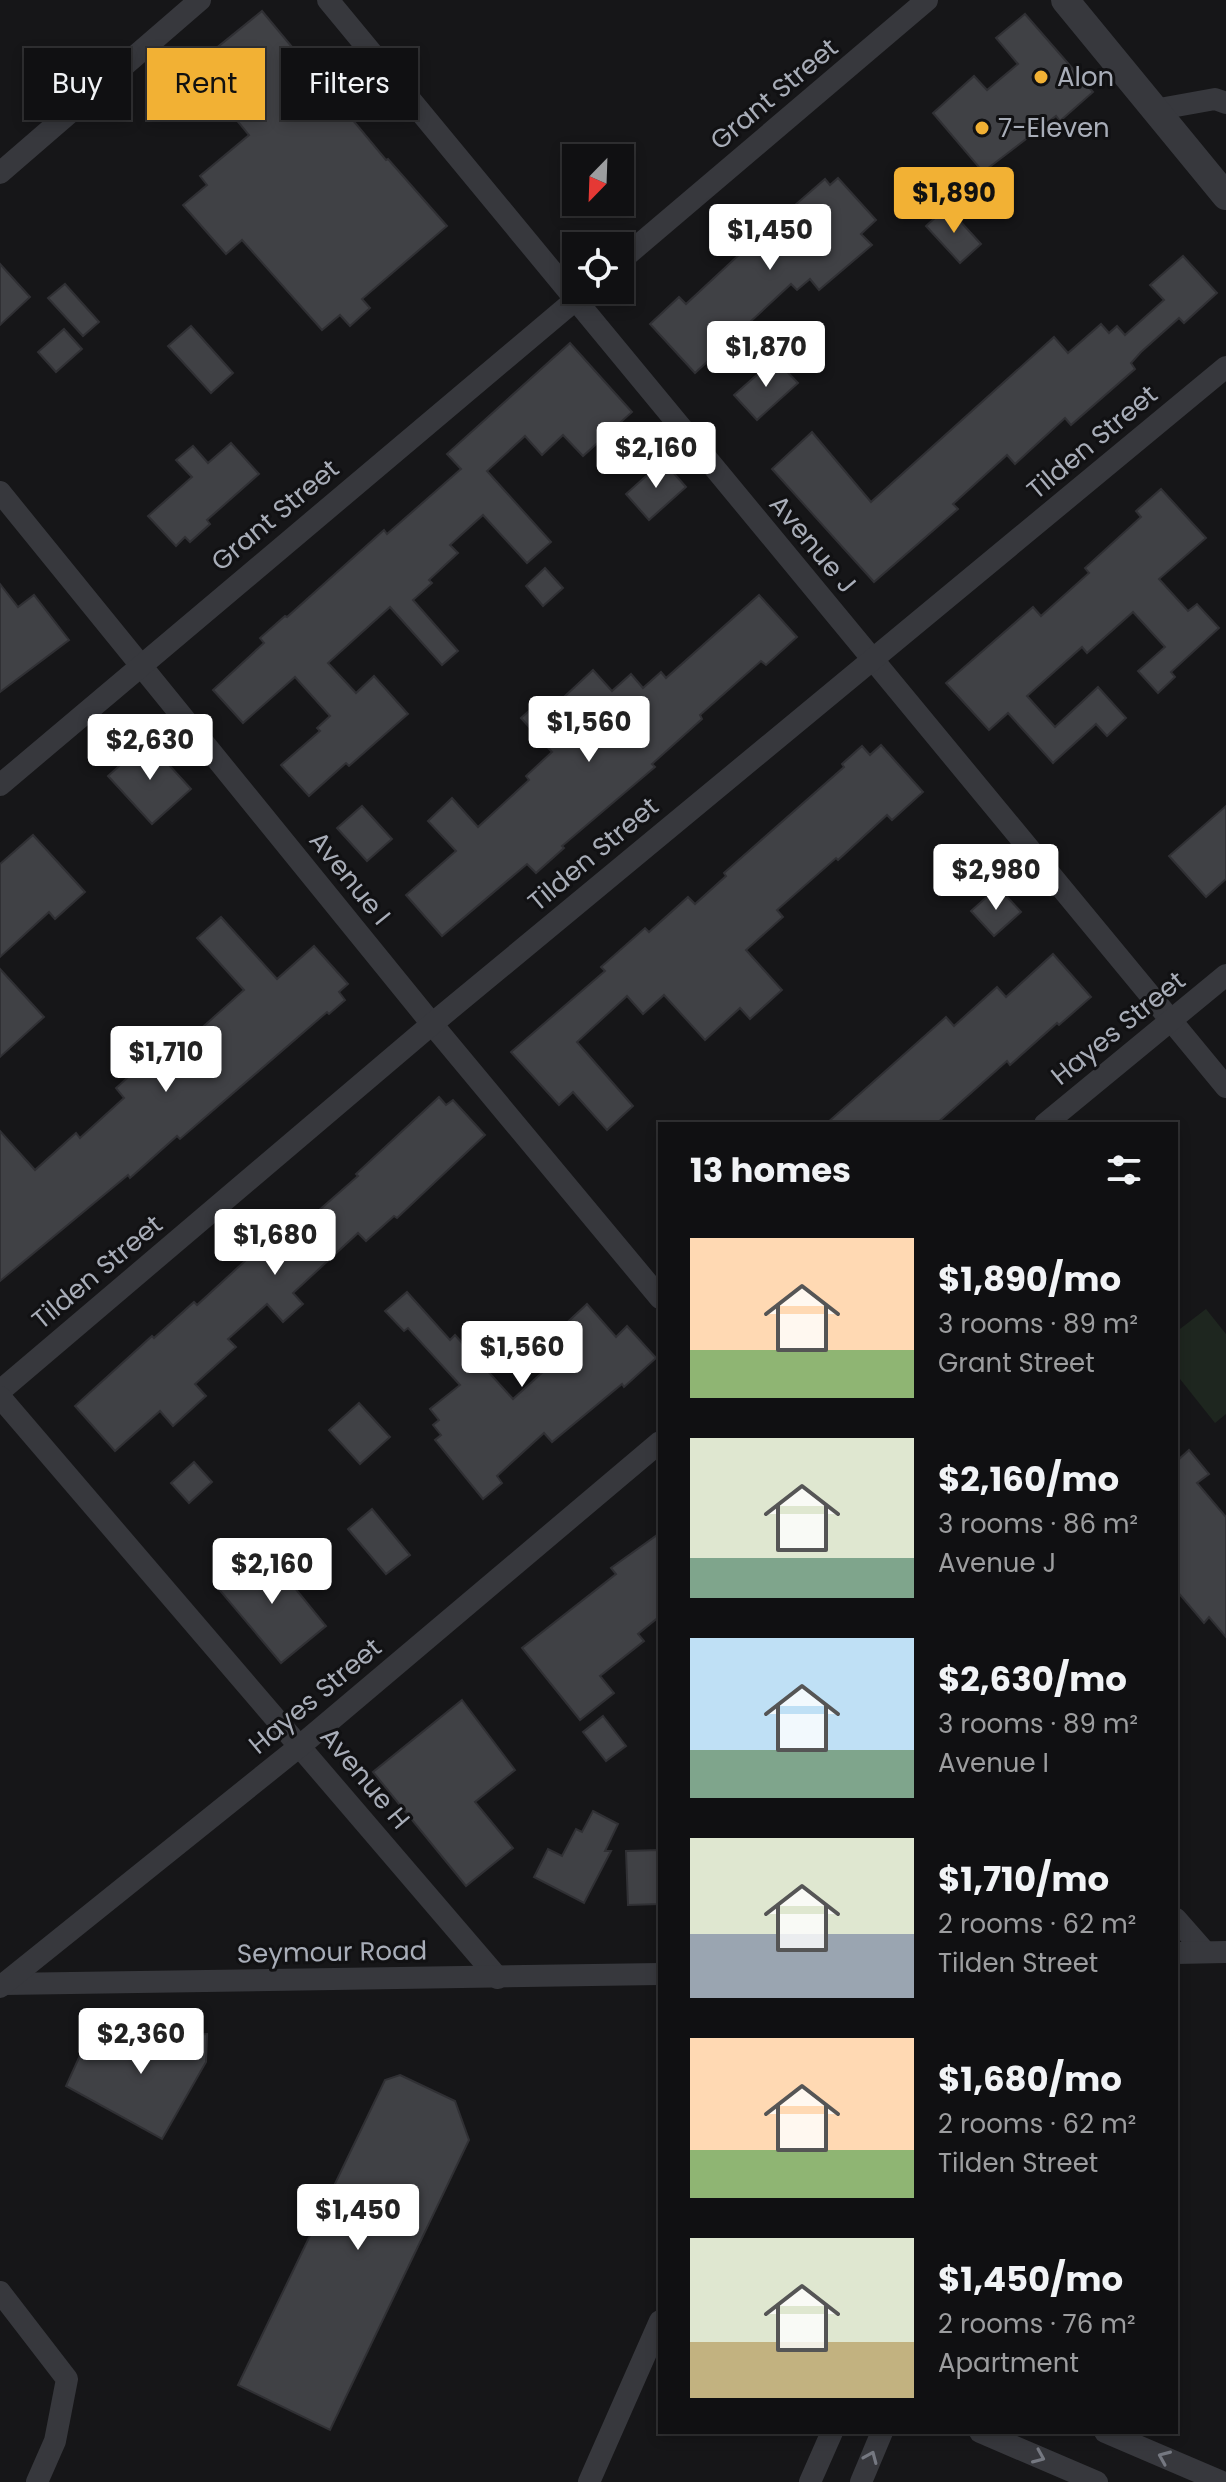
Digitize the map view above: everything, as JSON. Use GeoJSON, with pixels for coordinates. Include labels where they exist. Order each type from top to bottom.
{"type":"FeatureCollection","features":[{"type":"Feature","properties":{"kind":"street"},"geometry":{"type":"LineString","coordinates":[[0,173],[200,0]]}},
{"type":"Feature","properties":{"kind":"street","name":"Avenue J"},"geometry":{"type":"LineString","coordinates":[[328,0],[562,273]]}},
{"type":"Feature","properties":{"kind":"street","name":"Grant Street"},"geometry":{"type":"LineString","coordinates":[[634,249],[927,0]]}},
{"type":"Feature","properties":{"kind":"street"},"geometry":{"type":"LineString","coordinates":[[1065,0],[1226,196]]}},
{"type":"Feature","properties":{"kind":"street"},"geometry":{"type":"LineString","coordinates":[[1154,110],[1215,99],[1226,103]]}},
{"type":"Feature","properties":{"kind":"street","name":"Grant Street"},"geometry":{"type":"LineString","coordinates":[[0,785],[570,304]]}},
{"type":"Feature","properties":{"kind":"street","name":"Avenue J"},"geometry":{"type":"LineString","coordinates":[[588,304],[872,659],[1226,1087]]}},
{"type":"Feature","properties":{"kind":"street","name":"Tilden Street"},"geometry":{"type":"LineString","coordinates":[[0,1391],[432,1024],[1226,367]]}},
{"type":"Feature","properties":{"kind":"street","name":"Avenue I"},"geometry":{"type":"LineString","coordinates":[[0,492],[432,1024],[658,1296]]}},
{"type":"Feature","properties":{"kind":"street","name":"Hayes Street"},"geometry":{"type":"LineString","coordinates":[[1047,1122],[1226,975]]}},
{"type":"Feature","properties":{"kind":"street","name":"Avenue H"},"geometry":{"type":"LineString","coordinates":[[0,1397],[498,1978]]}},
{"type":"Feature","properties":{"kind":"street","name":"Hayes Street"},"geometry":{"type":"LineString","coordinates":[[2,1986],[300,1746],[658,1444]]}},
{"type":"Feature","properties":{"kind":"street"},"geometry":{"type":"LineString","coordinates":[[1178,1921],[1216,1952]]}},
{"type":"Feature","properties":{"kind":"street"},"geometry":{"type":"LineString","coordinates":[[1178,1953],[1216,1952]]}},
{"type":"Feature","properties":{"kind":"street","name":"Seymour Road"},"geometry":{"type":"LineString","coordinates":[[2,1986],[658,1974]]}},
{"type":"Feature","properties":{"kind":"street"},"geometry":{"type":"LineString","coordinates":[[0,2292],[67,2379],[55,2441],[37,2482]]}},
{"type":"Feature","properties":{"kind":"street"},"geometry":{"type":"LineString","coordinates":[[589,2482],[658,2326]]}},
{"type":"Feature","properties":{"kind":"street"},"geometry":{"type":"LineString","coordinates":[[810,2482],[831,2434]]}},
{"type":"Feature","properties":{"kind":"street"},"geometry":{"type":"LineString","coordinates":[[861,2482],[881,2434]]}},
{"type":"Feature","properties":{"kind":"street"},"geometry":{"type":"LineString","coordinates":[[985,2434],[1097,2482]]}},
{"type":"Feature","properties":{"kind":"street"},"geometry":{"type":"LineString","coordinates":[[1110,2434],[1222,2482]]}},
{"type":"Feature","properties":{"kind":"shaded area"},"geometry":{"type":"Polygon","coordinates":[[[1206,1309],[1226,1334],[1226,1414],[1215,1423],[1178,1377],[1178,1330],[1206,1309]]]}},
{"type":"Feature","properties":{"kind":"building"},"geometry":{"type":"Polygon","coordinates":[[[262,11],[293,48],[281,48],[281,120],[353,120],[447,226],[362,299],[370,308],[350,326],[340,315],[322,330],[242,240],[226,254],[183,205],[207,185],[200,176],[249,135],[237,120],[265,120],[265,48],[216,48],[262,11]]]}},
{"type":"Feature","properties":{"kind":"building"},"geometry":{"type":"Polygon","coordinates":[[[1025,14],[1093,92],[1060,121],[1056,116],[983,172],[933,113],[974,76],[987,90],[1018,64],[996,38],[1025,14]]]}},
{"type":"Feature","properties":{"kind":"building"},"geometry":{"type":"Polygon","coordinates":[[[838,178],[876,220],[861,234],[872,245],[819,290],[810,279],[797,290],[791,284],[695,373],[650,324],[679,297],[686,304],[825,179],[830,185],[838,178]]]}},
{"type":"Feature","properties":{"kind":"building"},"geometry":{"type":"Polygon","coordinates":[[[947,207],[981,244],[960,263],[926,226],[947,207]]]}},
{"type":"Feature","properties":{"kind":"building"},"geometry":{"type":"Polygon","coordinates":[[[1183,256],[1217,293],[1184,323],[1179,318],[1141,352],[1131,363],[1135,369],[1071,425],[1065,418],[1015,464],[1007,455],[953,504],[958,509],[874,582],[772,469],[812,432],[871,502],[1054,337],[1068,353],[1101,324],[1109,333],[1117,326],[1125,335],[1164,300],[1150,285],[1183,256]]]}},
{"type":"Feature","properties":{"kind":"building"},"geometry":{"type":"Polygon","coordinates":[[[0,264],[30,297],[0,325],[0,264]]]}},
{"type":"Feature","properties":{"kind":"building"},"geometry":{"type":"Polygon","coordinates":[[[65,284],[99,322],[83,336],[48,298],[65,284]]]}},
{"type":"Feature","properties":{"kind":"building"},"geometry":{"type":"Polygon","coordinates":[[[191,326],[233,373],[211,393],[168,346],[191,326]]]}},
{"type":"Feature","properties":{"kind":"building"},"geometry":{"type":"Polygon","coordinates":[[[64,329],[82,349],[56,372],[38,352],[64,329]]]}},
{"type":"Feature","properties":{"kind":"building"},"geometry":{"type":"Polygon","coordinates":[[[570,343],[632,412],[583,456],[563,435],[542,455],[525,436],[487,471],[551,542],[527,563],[483,515],[450,545],[458,553],[413,600],[458,651],[442,665],[390,607],[328,663],[356,693],[374,676],[408,714],[349,766],[346,763],[309,796],[281,765],[320,731],[317,728],[330,716],[295,677],[243,723],[213,690],[264,643],[260,638],[384,530],[387,534],[461,469],[447,454],[570,343]]]}},
{"type":"Feature","properties":{"kind":"building"},"geometry":{"type":"Polygon","coordinates":[[[775,359],[798,383],[757,420],[734,395],[775,359]]]}},
{"type":"Feature","properties":{"kind":"building"},"geometry":{"type":"Polygon","coordinates":[[[231,443],[259,474],[207,520],[210,524],[190,542],[185,537],[176,546],[148,516],[192,477],[176,460],[193,446],[208,463],[231,443]]]}},
{"type":"Feature","properties":{"kind":"building"},"geometry":{"type":"Polygon","coordinates":[[[663,461],[686,487],[649,520],[626,494],[663,461]]]}},
{"type":"Feature","properties":{"kind":"building"},"geometry":{"type":"Polygon","coordinates":[[[1161,489],[1206,538],[1159,579],[1188,611],[1197,604],[1219,628],[1171,672],[1175,677],[1158,693],[1138,671],[1165,647],[1133,612],[1087,653],[1082,647],[1027,696],[1055,727],[1098,687],[1126,718],[1107,736],[1096,724],[1053,763],[1008,713],[989,730],[946,683],[1033,607],[1041,616],[1089,573],[1085,568],[1141,517],[1136,511],[1161,489]]]}},
{"type":"Feature","properties":{"kind":"building"},"geometry":{"type":"Polygon","coordinates":[[[545,568],[563,588],[543,606],[526,586],[545,568]]]}},
{"type":"Feature","properties":{"kind":"building"},"geometry":{"type":"Polygon","coordinates":[[[0,584],[18,607],[34,595],[69,640],[0,692],[0,584]]]}},
{"type":"Feature","properties":{"kind":"building"},"geometry":{"type":"Polygon","coordinates":[[[759,595],[797,637],[766,665],[761,661],[700,715],[702,719],[652,764],[655,767],[562,846],[564,848],[536,873],[527,864],[442,936],[406,895],[456,851],[428,821],[452,798],[478,827],[529,780],[526,776],[552,752],[521,718],[540,701],[549,711],[593,670],[612,691],[631,674],[643,688],[661,672],[666,678],[759,595]]]}},
{"type":"Feature","properties":{"kind":"building"},"geometry":{"type":"Polygon","coordinates":[[[147,741],[191,789],[152,824],[108,776],[147,741]]]}},
{"type":"Feature","properties":{"kind":"building"},"geometry":{"type":"Polygon","coordinates":[[[881,745],[923,792],[892,820],[887,815],[777,910],[783,917],[746,950],[782,990],[750,1019],[740,1008],[705,1040],[664,995],[643,1014],[627,996],[577,1042],[633,1106],[607,1130],[573,1092],[559,1105],[511,1052],[605,971],[601,967],[645,928],[649,932],[688,897],[695,904],[726,876],[724,873],[844,767],[842,764],[862,746],[870,755],[881,745]]]}},
{"type":"Feature","properties":{"kind":"building"},"geometry":{"type":"Polygon","coordinates":[[[362,806],[392,839],[367,861],[337,828],[362,806]]]}},
{"type":"Feature","properties":{"kind":"building"},"geometry":{"type":"Polygon","coordinates":[[[1226,806],[1226,879],[1206,897],[1169,856],[1226,806]]]}},
{"type":"Feature","properties":{"kind":"building"},"geometry":{"type":"Polygon","coordinates":[[[33,835],[85,892],[55,919],[49,912],[0,957],[0,864],[33,835]]]}},
{"type":"Feature","properties":{"kind":"building"},"geometry":{"type":"Polygon","coordinates":[[[998,887],[1021,912],[994,936],[971,911],[998,887]]]}},
{"type":"Feature","properties":{"kind":"building"},"geometry":{"type":"Polygon","coordinates":[[[221,917],[277,979],[314,946],[348,984],[339,992],[345,1000],[329,1014],[327,1012],[180,1139],[177,1136],[130,1178],[128,1175],[0,1281],[0,1131],[35,1170],[76,1133],[80,1138],[124,1098],[116,1088],[157,1051],[165,1061],[244,990],[197,938],[221,917]]]}},
{"type":"Feature","properties":{"kind":"building"},"geometry":{"type":"Polygon","coordinates":[[[1053,954],[1091,997],[1010,1065],[1007,1061],[938,1122],[828,1122],[946,1017],[954,1026],[997,987],[1006,997],[1053,954]]]}},
{"type":"Feature","properties":{"kind":"building"},"geometry":{"type":"Polygon","coordinates":[[[0,969],[44,1017],[0,1057],[0,969]]]}},
{"type":"Feature","properties":{"kind":"building"},"geometry":{"type":"Polygon","coordinates":[[[439,1097],[446,1105],[453,1100],[485,1135],[397,1218],[394,1216],[366,1241],[358,1233],[293,1293],[303,1304],[283,1322],[267,1304],[228,1339],[236,1347],[195,1384],[206,1396],[173,1426],[160,1411],[115,1451],[75,1406],[152,1336],[154,1338],[194,1302],[197,1305],[293,1217],[301,1226],[439,1097]]]}},
{"type":"Feature","properties":{"kind":"building"},"geometry":{"type":"Polygon","coordinates":[[[407,1292],[450,1340],[455,1335],[513,1399],[545,1370],[527,1351],[554,1327],[558,1331],[587,1304],[616,1337],[627,1326],[656,1358],[624,1387],[622,1384],[552,1442],[544,1433],[497,1476],[502,1483],[483,1499],[435,1440],[441,1435],[433,1425],[439,1420],[430,1409],[460,1385],[408,1328],[404,1331],[385,1311],[407,1292]]]}},
{"type":"Feature","properties":{"kind":"building"},"geometry":{"type":"Polygon","coordinates":[[[359,1403],[390,1437],[360,1464],[329,1430],[359,1403]]]}},
{"type":"Feature","properties":{"kind":"building"},"geometry":{"type":"Polygon","coordinates":[[[1189,1450],[1209,1474],[1197,1483],[1226,1517],[1226,1637],[1209,1617],[1204,1623],[1178,1592],[1178,1460],[1189,1450]]]}},
{"type":"Feature","properties":{"kind":"building"},"geometry":{"type":"Polygon","coordinates":[[[194,1462],[212,1482],[189,1503],[171,1483],[194,1462]]]}},
{"type":"Feature","properties":{"kind":"building"},"geometry":{"type":"Polygon","coordinates":[[[372,1509],[410,1555],[386,1574],[348,1529],[372,1509]]]}},
{"type":"Feature","properties":{"kind":"building"},"geometry":{"type":"Polygon","coordinates":[[[658,1534],[658,1618],[638,1634],[644,1641],[600,1676],[614,1693],[580,1720],[522,1648],[616,1574],[611,1568],[658,1534]]]}},
{"type":"Feature","properties":{"kind":"building"},"geometry":{"type":"Polygon","coordinates":[[[263,1549],[326,1626],[281,1663],[217,1587],[263,1549]]]}},
{"type":"Feature","properties":{"kind":"building"},"geometry":{"type":"Polygon","coordinates":[[[462,1700],[515,1770],[475,1802],[513,1848],[466,1886],[373,1772],[462,1700]]]}},
{"type":"Feature","properties":{"kind":"building"},"geometry":{"type":"Polygon","coordinates":[[[603,1716],[626,1746],[606,1761],[583,1732],[603,1716]]]}},
{"type":"Feature","properties":{"kind":"building"},"geometry":{"type":"Polygon","coordinates":[[[593,1811],[618,1824],[605,1851],[611,1851],[584,1903],[534,1877],[548,1849],[562,1856],[576,1829],[582,1832],[593,1811]]]}},
{"type":"Feature","properties":{"kind":"building"},"geometry":{"type":"Polygon","coordinates":[[[658,1850],[658,1904],[628,1905],[626,1851],[658,1850]]]}},
{"type":"Feature","properties":{"kind":"building"},"geometry":{"type":"Polygon","coordinates":[[[207,2034],[206,2062],[162,2139],[66,2086],[88,2038],[207,2034]]]}},
{"type":"Feature","properties":{"kind":"building"},"geometry":{"type":"Polygon","coordinates":[[[400,2075],[455,2101],[469,2140],[330,2430],[238,2385],[385,2080],[400,2075]]]}},
{"type":"Feature","properties":{"kind":"place","name":"Alon"},"geometry":{"type":"Point","coordinates":[1041,77]}},
{"type":"Feature","properties":{"kind":"place","name":"7-Eleven"},"geometry":{"type":"Point","coordinates":[982,128]}}]}
